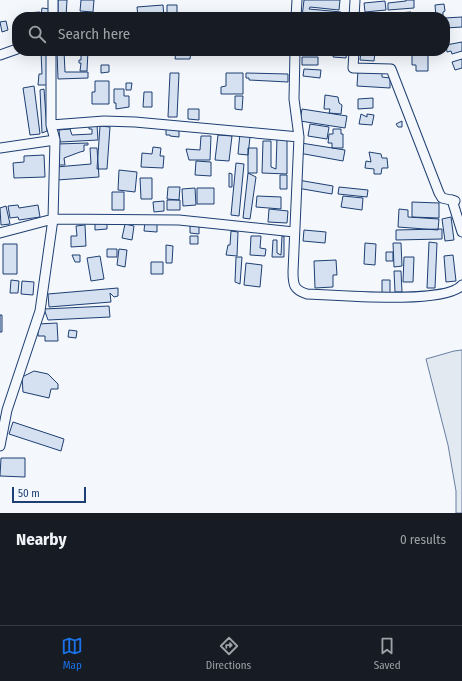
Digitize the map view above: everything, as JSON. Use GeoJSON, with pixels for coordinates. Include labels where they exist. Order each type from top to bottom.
{"type":"FeatureCollection","features":[{"type":"Feature","properties":{"kind":"street"},"geometry":{"type":"LineString","coordinates":[[53,0],[53,12]]}},
{"type":"Feature","properties":{"kind":"street"},"geometry":{"type":"LineString","coordinates":[[296,12],[297,0]]}},
{"type":"Feature","properties":{"kind":"street"},"geometry":{"type":"LineString","coordinates":[[354,12],[355,0]]}},
{"type":"Feature","properties":{"kind":"street"},"geometry":{"type":"LineString","coordinates":[[0,55],[12,51]]}},
{"type":"Feature","properties":{"kind":"street"},"geometry":{"type":"LineString","coordinates":[[0,446],[7,410],[40,311],[53,219],[55,140],[51,125],[52,56]]}},
{"type":"Feature","properties":{"kind":"street"},"geometry":{"type":"LineString","coordinates":[[296,56],[294,99],[299,137],[294,232],[293,283],[296,288],[301,292],[317,294],[409,298],[445,294],[462,285]]}},
{"type":"Feature","properties":{"kind":"street"},"geometry":{"type":"LineString","coordinates":[[354,56],[353,68],[391,69],[439,193],[442,198],[455,201],[452,200]]}},
{"type":"Feature","properties":{"kind":"street"},"geometry":{"type":"LineString","coordinates":[[51,125],[104,121],[135,122],[299,137]]}},
{"type":"Feature","properties":{"kind":"street"},"geometry":{"type":"LineString","coordinates":[[0,148],[55,140]]}},
{"type":"Feature","properties":{"kind":"street"},"geometry":{"type":"LineString","coordinates":[[452,200],[462,196]]}},
{"type":"Feature","properties":{"kind":"street"},"geometry":{"type":"LineString","coordinates":[[452,200],[462,232]]}},
{"type":"Feature","properties":{"kind":"street"},"geometry":{"type":"LineString","coordinates":[[0,233],[53,219],[179,220],[294,232]]}},
{"type":"Feature","properties":{"kind":"shaded area"},"geometry":{"type":"Polygon","coordinates":[[[462,350],[462,513],[456,513],[456,491],[448,445],[426,359],[462,350]]]}},
{"type":"Feature","properties":{"kind":"building"},"geometry":{"type":"Polygon","coordinates":[[[58,0],[67,0],[66,12],[58,12],[58,0]]]}},
{"type":"Feature","properties":{"kind":"building"},"geometry":{"type":"Polygon","coordinates":[[[81,0],[94,0],[93,12],[80,11],[81,0]]]}},
{"type":"Feature","properties":{"kind":"building"},"geometry":{"type":"Polygon","coordinates":[[[304,0],[340,0],[339,10],[310,7],[309,9],[341,12],[303,12],[304,0]]]}},
{"type":"Feature","properties":{"kind":"building"},"geometry":{"type":"Polygon","coordinates":[[[414,0],[414,8],[388,10],[388,3],[414,0]]]}},
{"type":"Feature","properties":{"kind":"building"},"geometry":{"type":"Polygon","coordinates":[[[385,1],[386,10],[365,12],[364,3],[385,1]]]}},
{"type":"Feature","properties":{"kind":"building"},"geometry":{"type":"Polygon","coordinates":[[[444,4],[445,11],[436,12],[435,5],[444,4]]]}},
{"type":"Feature","properties":{"kind":"building"},"geometry":{"type":"Polygon","coordinates":[[[163,5],[164,12],[138,12],[137,7],[163,5]]]}},
{"type":"Feature","properties":{"kind":"building"},"geometry":{"type":"Polygon","coordinates":[[[167,5],[177,5],[177,12],[167,12],[167,5]]]}},
{"type":"Feature","properties":{"kind":"building"},"geometry":{"type":"Polygon","coordinates":[[[42,8],[50,9],[50,12],[42,12],[42,8]]]}},
{"type":"Feature","properties":{"kind":"building"},"geometry":{"type":"Polygon","coordinates":[[[462,17],[462,27],[450,28],[450,18],[462,17]]]}},
{"type":"Feature","properties":{"kind":"building"},"geometry":{"type":"Polygon","coordinates":[[[6,21],[8,30],[2,32],[0,22],[6,21]]]}},
{"type":"Feature","properties":{"kind":"building"},"geometry":{"type":"Polygon","coordinates":[[[462,42],[462,51],[452,54],[450,51],[450,44],[462,42]]]}},
{"type":"Feature","properties":{"kind":"building"},"geometry":{"type":"Polygon","coordinates":[[[41,56],[47,56],[48,85],[38,85],[39,74],[42,74],[41,56]]]}},
{"type":"Feature","properties":{"kind":"building"},"geometry":{"type":"Polygon","coordinates":[[[57,56],[64,56],[65,72],[88,72],[88,78],[58,79],[57,56]]]}},
{"type":"Feature","properties":{"kind":"building"},"geometry":{"type":"Polygon","coordinates":[[[81,56],[88,56],[87,71],[80,71],[81,63],[79,63],[79,60],[81,60],[81,56]]]}},
{"type":"Feature","properties":{"kind":"building"},"geometry":{"type":"Polygon","coordinates":[[[175,56],[190,56],[190,59],[175,59],[175,56]]]}},
{"type":"Feature","properties":{"kind":"building"},"geometry":{"type":"Polygon","coordinates":[[[333,56],[346,56],[346,58],[333,56]]]}},
{"type":"Feature","properties":{"kind":"building"},"geometry":{"type":"Polygon","coordinates":[[[360,56],[375,56],[374,61],[360,60],[360,56]]]}},
{"type":"Feature","properties":{"kind":"building"},"geometry":{"type":"Polygon","coordinates":[[[412,56],[428,56],[428,71],[416,71],[416,65],[412,65],[412,56]]]}},
{"type":"Feature","properties":{"kind":"building"},"geometry":{"type":"Polygon","coordinates":[[[302,57],[318,57],[318,65],[302,65],[302,57]]]}},
{"type":"Feature","properties":{"kind":"building"},"geometry":{"type":"Polygon","coordinates":[[[462,59],[462,68],[455,70],[452,62],[462,59]]]}},
{"type":"Feature","properties":{"kind":"building"},"geometry":{"type":"Polygon","coordinates":[[[101,65],[109,65],[109,72],[101,73],[101,65]]]}},
{"type":"Feature","properties":{"kind":"building"},"geometry":{"type":"Polygon","coordinates":[[[304,69],[321,70],[320,78],[303,76],[304,69]]]}},
{"type":"Feature","properties":{"kind":"building"},"geometry":{"type":"Polygon","coordinates":[[[358,70],[382,71],[382,77],[390,78],[390,88],[357,86],[358,70]]]}},
{"type":"Feature","properties":{"kind":"building"},"geometry":{"type":"Polygon","coordinates":[[[170,73],[179,73],[177,117],[168,117],[170,73]]]}},
{"type":"Feature","properties":{"kind":"building"},"geometry":{"type":"Polygon","coordinates":[[[226,73],[243,73],[243,94],[221,94],[221,87],[226,86],[226,73]]]}},
{"type":"Feature","properties":{"kind":"building"},"geometry":{"type":"Polygon","coordinates":[[[246,73],[288,74],[288,82],[249,80],[249,78],[246,78],[246,73]]]}},
{"type":"Feature","properties":{"kind":"building"},"geometry":{"type":"Polygon","coordinates":[[[95,81],[109,81],[109,104],[92,104],[92,92],[95,92],[95,81]]]}},
{"type":"Feature","properties":{"kind":"building"},"geometry":{"type":"Polygon","coordinates":[[[126,83],[132,83],[131,90],[126,90],[126,83]]]}},
{"type":"Feature","properties":{"kind":"building"},"geometry":{"type":"Polygon","coordinates":[[[34,86],[40,134],[30,135],[23,88],[34,86]]]}},
{"type":"Feature","properties":{"kind":"building"},"geometry":{"type":"Polygon","coordinates":[[[44,89],[47,131],[42,133],[40,90],[44,89]]]}},
{"type":"Feature","properties":{"kind":"building"},"geometry":{"type":"Polygon","coordinates":[[[114,89],[124,89],[124,96],[129,96],[129,107],[116,109],[116,103],[114,103],[114,89]]]}},
{"type":"Feature","properties":{"kind":"building"},"geometry":{"type":"Polygon","coordinates":[[[144,92],[152,92],[152,107],[143,107],[144,92]]]}},
{"type":"Feature","properties":{"kind":"building"},"geometry":{"type":"Polygon","coordinates":[[[325,95],[338,97],[339,103],[342,105],[341,114],[329,113],[330,109],[324,109],[325,95]]]}},
{"type":"Feature","properties":{"kind":"building"},"geometry":{"type":"Polygon","coordinates":[[[235,96],[243,96],[242,110],[235,109],[235,96]]]}},
{"type":"Feature","properties":{"kind":"building"},"geometry":{"type":"Polygon","coordinates":[[[373,98],[373,108],[358,109],[358,99],[373,98]]]}},
{"type":"Feature","properties":{"kind":"building"},"geometry":{"type":"Polygon","coordinates":[[[188,109],[199,109],[199,120],[188,119],[188,109]]]}},
{"type":"Feature","properties":{"kind":"building"},"geometry":{"type":"Polygon","coordinates":[[[302,109],[347,116],[345,128],[300,121],[302,109]]]}},
{"type":"Feature","properties":{"kind":"building"},"geometry":{"type":"Polygon","coordinates":[[[361,114],[367,117],[367,114],[374,115],[372,125],[359,124],[361,114]]]}},
{"type":"Feature","properties":{"kind":"building"},"geometry":{"type":"Polygon","coordinates":[[[402,121],[402,127],[398,127],[396,124],[402,121]]]}},
{"type":"Feature","properties":{"kind":"building"},"geometry":{"type":"Polygon","coordinates":[[[310,124],[329,127],[327,139],[308,136],[310,124]]]}},
{"type":"Feature","properties":{"kind":"building"},"geometry":{"type":"Polygon","coordinates":[[[89,125],[97,125],[98,140],[60,142],[59,130],[70,129],[72,135],[92,134],[92,129],[89,129],[89,125]]]}},
{"type":"Feature","properties":{"kind":"building"},"geometry":{"type":"Polygon","coordinates":[[[100,126],[110,127],[107,169],[97,169],[100,126]]]}},
{"type":"Feature","properties":{"kind":"building"},"geometry":{"type":"Polygon","coordinates":[[[166,128],[179,129],[179,137],[166,135],[166,128]]]}},
{"type":"Feature","properties":{"kind":"building"},"geometry":{"type":"Polygon","coordinates":[[[333,129],[341,129],[341,134],[343,134],[343,148],[332,148],[332,143],[328,143],[329,134],[333,134],[333,129]]]}},
{"type":"Feature","properties":{"kind":"building"},"geometry":{"type":"Polygon","coordinates":[[[240,133],[250,137],[248,155],[238,154],[240,133]]]}},
{"type":"Feature","properties":{"kind":"building"},"geometry":{"type":"Polygon","coordinates":[[[218,135],[232,136],[229,161],[215,160],[218,135]]]}},
{"type":"Feature","properties":{"kind":"building"},"geometry":{"type":"Polygon","coordinates":[[[201,136],[211,136],[210,160],[189,160],[186,149],[200,150],[201,136]]]}},
{"type":"Feature","properties":{"kind":"building"},"geometry":{"type":"Polygon","coordinates":[[[277,138],[287,138],[287,174],[262,173],[263,141],[271,141],[271,167],[276,169],[277,138]]]}},
{"type":"Feature","properties":{"kind":"building"},"geometry":{"type":"Polygon","coordinates":[[[88,143],[88,145],[84,145],[84,151],[64,158],[65,165],[58,165],[57,144],[88,143]]]}},
{"type":"Feature","properties":{"kind":"building"},"geometry":{"type":"Polygon","coordinates":[[[301,143],[345,150],[343,161],[299,153],[301,143]]]}},
{"type":"Feature","properties":{"kind":"building"},"geometry":{"type":"Polygon","coordinates":[[[153,147],[161,148],[160,156],[164,156],[163,168],[141,167],[142,153],[152,154],[153,147]]]}},
{"type":"Feature","properties":{"kind":"building"},"geometry":{"type":"Polygon","coordinates":[[[90,148],[97,148],[99,177],[57,180],[56,167],[91,164],[90,148]]]}},
{"type":"Feature","properties":{"kind":"building"},"geometry":{"type":"Polygon","coordinates":[[[248,148],[257,148],[257,173],[248,173],[248,148]]]}},
{"type":"Feature","properties":{"kind":"building"},"geometry":{"type":"Polygon","coordinates":[[[369,152],[381,154],[382,158],[387,158],[388,168],[382,168],[381,174],[374,174],[374,169],[365,168],[366,161],[371,162],[369,152]]]}},
{"type":"Feature","properties":{"kind":"building"},"geometry":{"type":"Polygon","coordinates":[[[44,155],[45,177],[14,178],[13,163],[24,162],[24,156],[44,155]]]}},
{"type":"Feature","properties":{"kind":"building"},"geometry":{"type":"Polygon","coordinates":[[[196,161],[211,162],[211,176],[195,175],[196,161]]]}},
{"type":"Feature","properties":{"kind":"building"},"geometry":{"type":"Polygon","coordinates":[[[236,163],[244,164],[239,216],[231,215],[236,163]]]}},
{"type":"Feature","properties":{"kind":"building"},"geometry":{"type":"Polygon","coordinates":[[[119,170],[137,172],[135,192],[118,190],[119,170]]]}},
{"type":"Feature","properties":{"kind":"building"},"geometry":{"type":"Polygon","coordinates":[[[229,173],[232,174],[232,187],[229,187],[229,173]]]}},
{"type":"Feature","properties":{"kind":"building"},"geometry":{"type":"Polygon","coordinates":[[[248,173],[256,177],[250,219],[243,218],[248,173]]]}},
{"type":"Feature","properties":{"kind":"building"},"geometry":{"type":"Polygon","coordinates":[[[280,175],[287,175],[287,189],[280,189],[280,175]]]}},
{"type":"Feature","properties":{"kind":"building"},"geometry":{"type":"Polygon","coordinates":[[[140,178],[152,178],[152,199],[141,199],[140,178]]]}},
{"type":"Feature","properties":{"kind":"building"},"geometry":{"type":"Polygon","coordinates":[[[298,180],[333,186],[332,194],[297,188],[298,180]]]}},
{"type":"Feature","properties":{"kind":"building"},"geometry":{"type":"Polygon","coordinates":[[[168,187],[180,187],[179,200],[167,199],[168,187]]]}},
{"type":"Feature","properties":{"kind":"building"},"geometry":{"type":"Polygon","coordinates":[[[339,187],[368,190],[367,197],[338,194],[339,187]]]}},
{"type":"Feature","properties":{"kind":"building"},"geometry":{"type":"Polygon","coordinates":[[[195,188],[196,205],[183,206],[182,189],[195,188]]]}},
{"type":"Feature","properties":{"kind":"building"},"geometry":{"type":"Polygon","coordinates":[[[197,188],[214,188],[214,204],[197,204],[197,188]]]}},
{"type":"Feature","properties":{"kind":"building"},"geometry":{"type":"Polygon","coordinates":[[[112,192],[124,192],[124,210],[112,210],[112,192]]]}},
{"type":"Feature","properties":{"kind":"building"},"geometry":{"type":"Polygon","coordinates":[[[257,196],[281,197],[281,209],[256,207],[257,196]]]}},
{"type":"Feature","properties":{"kind":"building"},"geometry":{"type":"Polygon","coordinates":[[[343,196],[363,198],[362,210],[341,207],[343,196]]]}},
{"type":"Feature","properties":{"kind":"building"},"geometry":{"type":"Polygon","coordinates":[[[167,200],[180,200],[180,210],[167,210],[167,200]]]}},
{"type":"Feature","properties":{"kind":"building"},"geometry":{"type":"Polygon","coordinates":[[[164,201],[164,211],[154,212],[153,202],[164,201]]]}},
{"type":"Feature","properties":{"kind":"building"},"geometry":{"type":"Polygon","coordinates":[[[412,202],[439,203],[439,218],[412,217],[412,202]]]}},
{"type":"Feature","properties":{"kind":"building"},"geometry":{"type":"Polygon","coordinates":[[[18,205],[19,208],[38,205],[40,217],[19,220],[18,217],[10,218],[8,206],[18,205]]]}},
{"type":"Feature","properties":{"kind":"building"},"geometry":{"type":"Polygon","coordinates":[[[6,206],[10,224],[1,225],[0,208],[6,206]]]}},
{"type":"Feature","properties":{"kind":"building"},"geometry":{"type":"Polygon","coordinates":[[[269,209],[288,211],[287,223],[268,222],[269,209]]]}},
{"type":"Feature","properties":{"kind":"building"},"geometry":{"type":"Polygon","coordinates":[[[399,209],[408,210],[408,217],[439,219],[438,230],[398,227],[399,209]]]}},
{"type":"Feature","properties":{"kind":"building"},"geometry":{"type":"Polygon","coordinates":[[[451,217],[454,240],[445,241],[442,219],[451,217]]]}},
{"type":"Feature","properties":{"kind":"building"},"geometry":{"type":"Polygon","coordinates":[[[107,220],[107,229],[95,230],[95,221],[107,220]]]}},
{"type":"Feature","properties":{"kind":"building"},"geometry":{"type":"Polygon","coordinates":[[[145,221],[157,222],[157,232],[144,231],[145,221]]]}},
{"type":"Feature","properties":{"kind":"building"},"geometry":{"type":"Polygon","coordinates":[[[125,224],[134,226],[132,240],[122,238],[125,224]]]}},
{"type":"Feature","properties":{"kind":"building"},"geometry":{"type":"Polygon","coordinates":[[[85,225],[86,246],[71,247],[71,236],[77,236],[76,226],[85,225]]]}},
{"type":"Feature","properties":{"kind":"building"},"geometry":{"type":"Polygon","coordinates":[[[190,225],[199,226],[199,234],[190,233],[190,225]]]}},
{"type":"Feature","properties":{"kind":"building"},"geometry":{"type":"Polygon","coordinates":[[[442,229],[442,239],[396,240],[396,230],[442,229]]]}},
{"type":"Feature","properties":{"kind":"building"},"geometry":{"type":"Polygon","coordinates":[[[304,230],[326,232],[325,243],[303,241],[304,230]]]}},
{"type":"Feature","properties":{"kind":"building"},"geometry":{"type":"Polygon","coordinates":[[[231,231],[238,232],[237,256],[226,255],[228,245],[230,245],[231,231]]]}},
{"type":"Feature","properties":{"kind":"building"},"geometry":{"type":"Polygon","coordinates":[[[190,236],[198,236],[198,244],[190,244],[190,236]]]}},
{"type":"Feature","properties":{"kind":"building"},"geometry":{"type":"Polygon","coordinates":[[[251,236],[261,236],[260,248],[266,249],[265,256],[250,255],[251,236]]]}},
{"type":"Feature","properties":{"kind":"building"},"geometry":{"type":"Polygon","coordinates":[[[282,236],[284,236],[284,257],[272,257],[273,240],[277,240],[277,253],[281,255],[282,236]]]}},
{"type":"Feature","properties":{"kind":"building"},"geometry":{"type":"Polygon","coordinates":[[[429,242],[437,243],[435,288],[427,288],[429,242]]]}},
{"type":"Feature","properties":{"kind":"building"},"geometry":{"type":"Polygon","coordinates":[[[365,243],[376,244],[375,265],[364,264],[365,243]]]}},
{"type":"Feature","properties":{"kind":"building"},"geometry":{"type":"Polygon","coordinates":[[[393,243],[401,243],[402,266],[394,267],[393,243]]]}},
{"type":"Feature","properties":{"kind":"building"},"geometry":{"type":"Polygon","coordinates":[[[3,244],[17,244],[17,274],[3,274],[3,244]]]}},
{"type":"Feature","properties":{"kind":"building"},"geometry":{"type":"Polygon","coordinates":[[[166,245],[173,246],[172,263],[166,263],[166,245]]]}},
{"type":"Feature","properties":{"kind":"building"},"geometry":{"type":"Polygon","coordinates":[[[107,249],[117,249],[117,257],[107,257],[107,249]]]}},
{"type":"Feature","properties":{"kind":"building"},"geometry":{"type":"Polygon","coordinates":[[[119,249],[127,250],[125,267],[117,265],[119,249]]]}},
{"type":"Feature","properties":{"kind":"building"},"geometry":{"type":"Polygon","coordinates":[[[386,252],[393,252],[393,261],[386,261],[386,252]]]}},
{"type":"Feature","properties":{"kind":"building"},"geometry":{"type":"Polygon","coordinates":[[[72,255],[80,255],[80,262],[75,262],[72,255]]]}},
{"type":"Feature","properties":{"kind":"building"},"geometry":{"type":"Polygon","coordinates":[[[453,255],[456,281],[446,282],[444,256],[453,255]]]}},
{"type":"Feature","properties":{"kind":"building"},"geometry":{"type":"Polygon","coordinates":[[[100,256],[104,279],[91,281],[87,258],[100,256]]]}},
{"type":"Feature","properties":{"kind":"building"},"geometry":{"type":"Polygon","coordinates":[[[236,257],[242,257],[240,284],[235,282],[236,257]]]}},
{"type":"Feature","properties":{"kind":"building"},"geometry":{"type":"Polygon","coordinates":[[[404,257],[414,257],[413,282],[403,282],[404,257]]]}},
{"type":"Feature","properties":{"kind":"building"},"geometry":{"type":"Polygon","coordinates":[[[336,260],[337,275],[333,275],[333,287],[315,288],[314,261],[336,260]]]}},
{"type":"Feature","properties":{"kind":"building"},"geometry":{"type":"Polygon","coordinates":[[[151,262],[163,262],[163,274],[151,274],[151,262]]]}},
{"type":"Feature","properties":{"kind":"building"},"geometry":{"type":"Polygon","coordinates":[[[246,263],[262,265],[260,287],[244,285],[246,263]]]}},
{"type":"Feature","properties":{"kind":"building"},"geometry":{"type":"Polygon","coordinates":[[[394,271],[401,271],[402,292],[395,292],[394,271]]]}},
{"type":"Feature","properties":{"kind":"building"},"geometry":{"type":"Polygon","coordinates":[[[11,280],[19,281],[18,293],[10,293],[11,280]]]}},
{"type":"Feature","properties":{"kind":"building"},"geometry":{"type":"Polygon","coordinates":[[[382,280],[390,280],[390,293],[382,293],[382,280]]]}},
{"type":"Feature","properties":{"kind":"building"},"geometry":{"type":"Polygon","coordinates":[[[22,281],[34,282],[33,295],[21,294],[22,281]]]}},
{"type":"Feature","properties":{"kind":"building"},"geometry":{"type":"Polygon","coordinates":[[[118,288],[118,296],[114,297],[110,293],[111,302],[49,307],[48,294],[118,288]]]}},
{"type":"Feature","properties":{"kind":"building"},"geometry":{"type":"Polygon","coordinates":[[[109,306],[110,317],[48,320],[44,309],[109,306]]]}},
{"type":"Feature","properties":{"kind":"building"},"geometry":{"type":"Polygon","coordinates":[[[0,315],[2,315],[2,332],[0,332],[0,315]]]}},
{"type":"Feature","properties":{"kind":"building"},"geometry":{"type":"Polygon","coordinates":[[[57,323],[58,341],[45,341],[45,336],[38,336],[38,324],[57,323]]]}},
{"type":"Feature","properties":{"kind":"building"},"geometry":{"type":"Polygon","coordinates":[[[69,330],[77,331],[76,338],[68,337],[69,330]]]}},
{"type":"Feature","properties":{"kind":"building"},"geometry":{"type":"Polygon","coordinates":[[[34,371],[48,374],[58,384],[58,389],[51,389],[49,398],[23,392],[22,377],[34,371]]]}},
{"type":"Feature","properties":{"kind":"building"},"geometry":{"type":"Polygon","coordinates":[[[13,422],[64,439],[61,451],[9,434],[13,422]]]}},
{"type":"Feature","properties":{"kind":"building"},"geometry":{"type":"Polygon","coordinates":[[[1,458],[25,458],[25,477],[0,476],[1,458]]]}}]}
